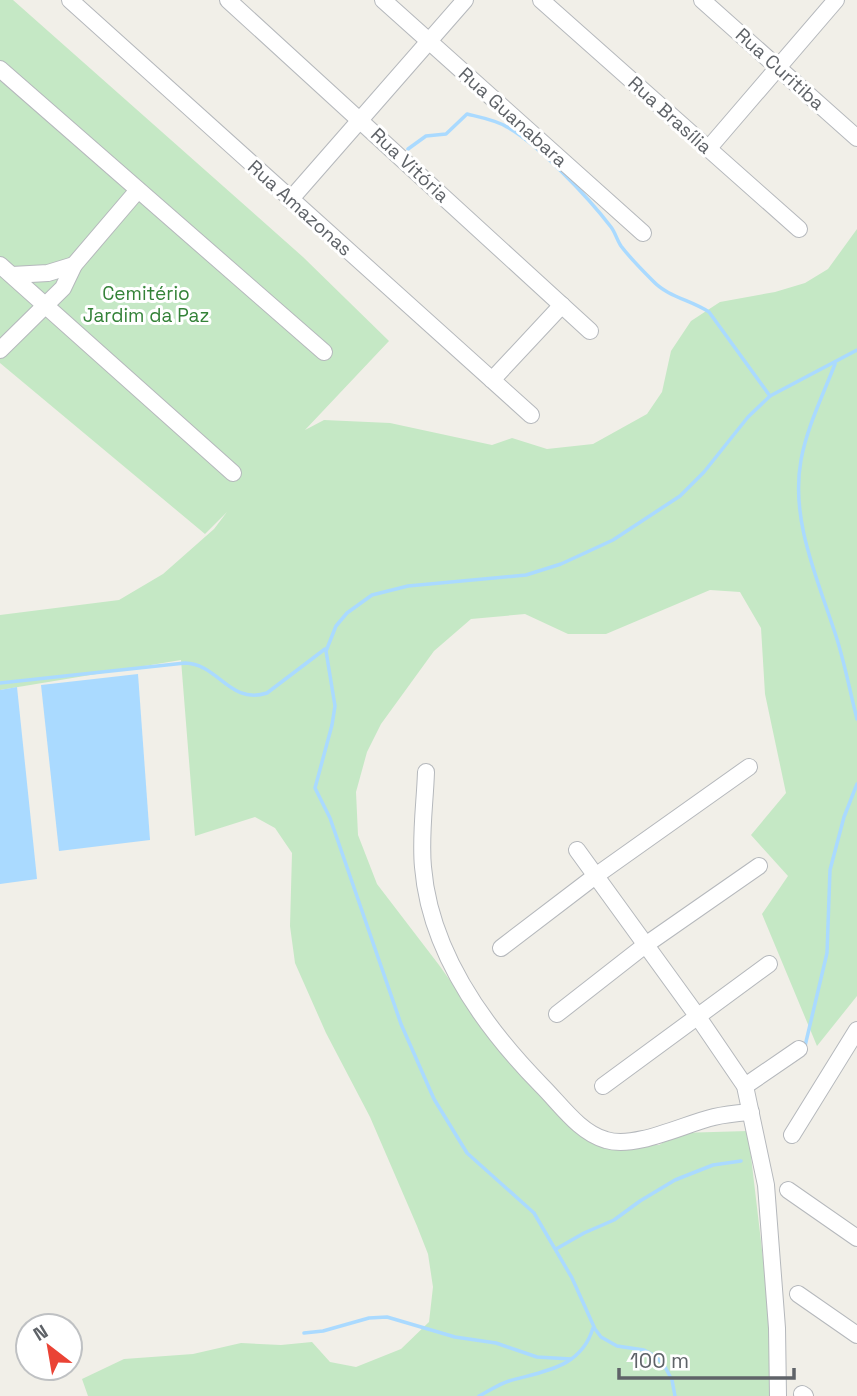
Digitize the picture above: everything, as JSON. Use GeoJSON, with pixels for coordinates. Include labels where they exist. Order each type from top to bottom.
{"type":"FeatureCollection","features":[{"type":"Feature","properties":{"kind":"street","name":"Rua Vitória"},"geometry":{"type":"LineString","coordinates":[[228,0],[590,331]]}},
{"type":"Feature","properties":{"kind":"street","name":"Rua Guanabara"},"geometry":{"type":"LineString","coordinates":[[383,0],[643,233]]}},
{"type":"Feature","properties":{"kind":"street"},"geometry":{"type":"LineString","coordinates":[[290,200],[466,0]]}},
{"type":"Feature","properties":{"kind":"street","name":"Rua Brasília"},"geometry":{"type":"LineString","coordinates":[[541,0],[799,229]]}},
{"type":"Feature","properties":{"kind":"street","name":"Rua Curitiba"},"geometry":{"type":"LineString","coordinates":[[702,0],[857,138]]}},
{"type":"Feature","properties":{"kind":"street"},"geometry":{"type":"LineString","coordinates":[[708,149],[836,0]]}},
{"type":"Feature","properties":{"kind":"street","name":"Rua Amazonas"},"geometry":{"type":"LineString","coordinates":[[80,3],[290,200],[531,415]]}},
{"type":"Feature","properties":{"kind":"street"},"geometry":{"type":"LineString","coordinates":[[0,69],[324,352]]}},
{"type":"Feature","properties":{"kind":"street"},"geometry":{"type":"LineString","coordinates":[[0,350],[63,288],[74,265],[138,190]]}},
{"type":"Feature","properties":{"kind":"street"},"geometry":{"type":"LineString","coordinates":[[6,270],[48,273],[74,265]]}},
{"type":"Feature","properties":{"kind":"street"},"geometry":{"type":"LineString","coordinates":[[6,270],[233,473]]}},
{"type":"Feature","properties":{"kind":"street"},"geometry":{"type":"LineString","coordinates":[[492,380],[562,305]]}},
{"type":"Feature","properties":{"kind":"street"},"geometry":{"type":"LineString","coordinates":[[501,948],[594,877],[749,767]]}},
{"type":"Feature","properties":{"kind":"street"},"geometry":{"type":"LineString","coordinates":[[426,772],[423,867],[433,919],[462,985],[489,1027],[525,1069],[588,1132],[608,1141],[643,1139],[714,1117],[751,1112]]}},
{"type":"Feature","properties":{"kind":"street"},"geometry":{"type":"LineString","coordinates":[[577,850],[745,1086],[766,1185],[777,1328],[778,1396]]}},
{"type":"Feature","properties":{"kind":"street"},"geometry":{"type":"LineString","coordinates":[[557,1014],[644,946],[759,866]]}},
{"type":"Feature","properties":{"kind":"street"},"geometry":{"type":"LineString","coordinates":[[603,1086],[769,964]]}},
{"type":"Feature","properties":{"kind":"street"},"geometry":{"type":"LineString","coordinates":[[792,1135],[857,1030]]}},
{"type":"Feature","properties":{"kind":"street"},"geometry":{"type":"LineString","coordinates":[[745,1086],[799,1049]]}},
{"type":"Feature","properties":{"kind":"street"},"geometry":{"type":"LineString","coordinates":[[788,1190],[857,1238]]}},
{"type":"Feature","properties":{"kind":"street"},"geometry":{"type":"LineString","coordinates":[[798,1294],[857,1335]]}},
{"type":"Feature","properties":{"kind":"green space","name":"Cemitério Jardim da Paz"},"geometry":{"type":"Polygon","coordinates":[[[0,0],[13,0],[303,257],[389,341],[305,430],[324,420],[390,423],[492,445],[512,438],[547,449],[593,444],[647,414],[662,392],[671,351],[691,321],[720,302],[775,292],[805,283],[828,269],[857,229],[857,996],[817,1046],[762,914],[788,876],[751,835],[786,793],[765,694],[761,628],[740,592],[710,590],[606,634],[568,634],[525,614],[471,619],[434,651],[381,724],[367,752],[356,792],[358,835],[377,884],[489,1035],[600,1146],[659,1145],[679,1133],[748,1131],[774,1352],[772,1396],[88,1396],[84,1378],[124,1359],[193,1354],[241,1343],[281,1345],[312,1342],[330,1362],[356,1367],[401,1349],[429,1322],[433,1287],[428,1254],[417,1226],[370,1117],[326,1033],[295,963],[290,926],[292,853],[275,828],[255,817],[195,836],[181,660],[0,690],[0,615],[119,600],[163,574],[214,529],[227,512],[205,534],[0,363],[0,0]]]}},
{"type":"Feature","properties":{"kind":"water"},"geometry":{"type":"Polygon","coordinates":[[[138,674],[150,840],[59,851],[41,685],[138,674]]]}},
{"type":"Feature","properties":{"kind":"water"},"geometry":{"type":"Polygon","coordinates":[[[17,687],[37,879],[0,884],[0,690],[17,687]]]}},
{"type":"Feature","properties":{"kind":"waterway"},"geometry":{"type":"LineString","coordinates":[[408,149],[426,136],[446,134],[467,114],[498,122],[520,135],[590,201],[611,227],[620,244],[653,281],[666,291],[709,312],[770,396]]}},
{"type":"Feature","properties":{"kind":"waterway"},"geometry":{"type":"LineString","coordinates":[[675,1396],[672,1380],[664,1365],[655,1356],[644,1350],[617,1346],[601,1337],[572,1278],[534,1213],[467,1153],[434,1099],[401,1024],[330,818],[315,788],[335,706],[326,651],[336,626],[347,613],[372,595],[408,586],[526,575],[561,564],[613,540],[680,496],[704,472],[748,417],[770,396],[857,350]]}},
{"type":"Feature","properties":{"kind":"waterway"},"geometry":{"type":"LineString","coordinates":[[835,364],[804,448],[799,505],[808,550],[839,646],[857,719]]}},
{"type":"Feature","properties":{"kind":"waterway"},"geometry":{"type":"LineString","coordinates":[[0,683],[185,663],[207,670],[243,694],[254,695],[267,693],[325,649]]}},
{"type":"Feature","properties":{"kind":"waterway"},"geometry":{"type":"LineString","coordinates":[[805,1046],[827,953],[830,870],[844,817],[857,784]]}},
{"type":"Feature","properties":{"kind":"waterway"},"geometry":{"type":"LineString","coordinates":[[556,1249],[614,1220],[675,1180],[713,1165],[741,1161]]}},
{"type":"Feature","properties":{"kind":"waterway"},"geometry":{"type":"LineString","coordinates":[[304,1333],[323,1331],[369,1318],[387,1317],[455,1337],[496,1343],[537,1357],[571,1359]]}},
{"type":"Feature","properties":{"kind":"waterway"},"geometry":{"type":"LineString","coordinates":[[479,1396],[505,1382],[560,1366],[580,1352],[593,1328]]}}]}
